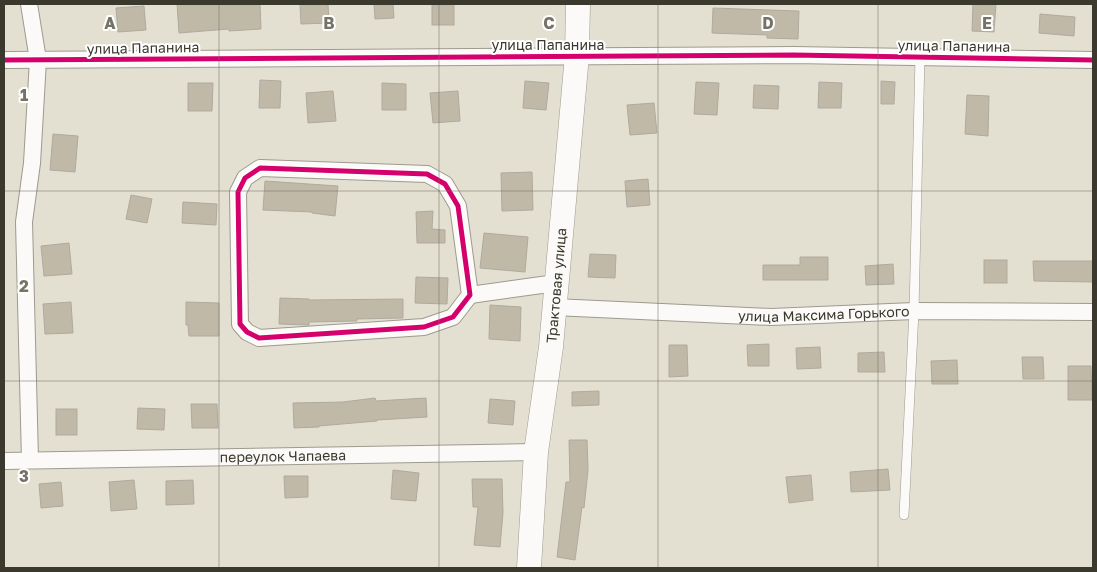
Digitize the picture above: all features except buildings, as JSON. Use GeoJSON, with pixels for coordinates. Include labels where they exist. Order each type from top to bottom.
{"type":"FeatureCollection","features":[{"type":"Feature","properties":{"kind":"street"},"geometry":{"type":"LineString","coordinates":[[29,4],[38,60],[32,163],[24,222],[30,460]]}},
{"type":"Feature","properties":{"kind":"street","name":"Трактовая улица"},"geometry":{"type":"LineString","coordinates":[[528,568],[536,452],[551,346],[577,55],[578,4]]}},
{"type":"Feature","properties":{"kind":"street","name":"улица Папанина"},"geometry":{"type":"LineString","coordinates":[[4,60],[577,55],[920,56],[1093,60]]}},
{"type":"Feature","properties":{"kind":"street"},"geometry":{"type":"LineString","coordinates":[[470,295],[458,206],[445,184],[427,174],[260,168],[245,178],[238,192],[240,324],[247,332],[259,338],[424,327],[453,317],[470,295],[556,283]]}},
{"type":"Feature","properties":{"kind":"street","name":"улица Максима Горького"},"geometry":{"type":"LineString","coordinates":[[554,307],[771,316],[914,312],[1093,312]]}},
{"type":"Feature","properties":{"kind":"street","name":"переулок Чапаева"},"geometry":{"type":"LineString","coordinates":[[4,461],[536,452]]}},
{"type":"Feature","properties":{"kind":"lane"},"geometry":{"type":"LineString","coordinates":[[904,515],[914,312],[920,56]]}},
{"type":"Feature","properties":{"kind":"cycle path"},"geometry":{"type":"LineString","coordinates":[[4,60],[793,55],[1093,60]]}},
{"type":"Feature","properties":{"kind":"cycle path"},"geometry":{"type":"LineString","coordinates":[[260,168],[427,174],[445,184],[458,206],[470,295],[453,317],[424,327],[259,338],[247,332],[240,324],[238,192],[245,178],[260,168]]}}]}
